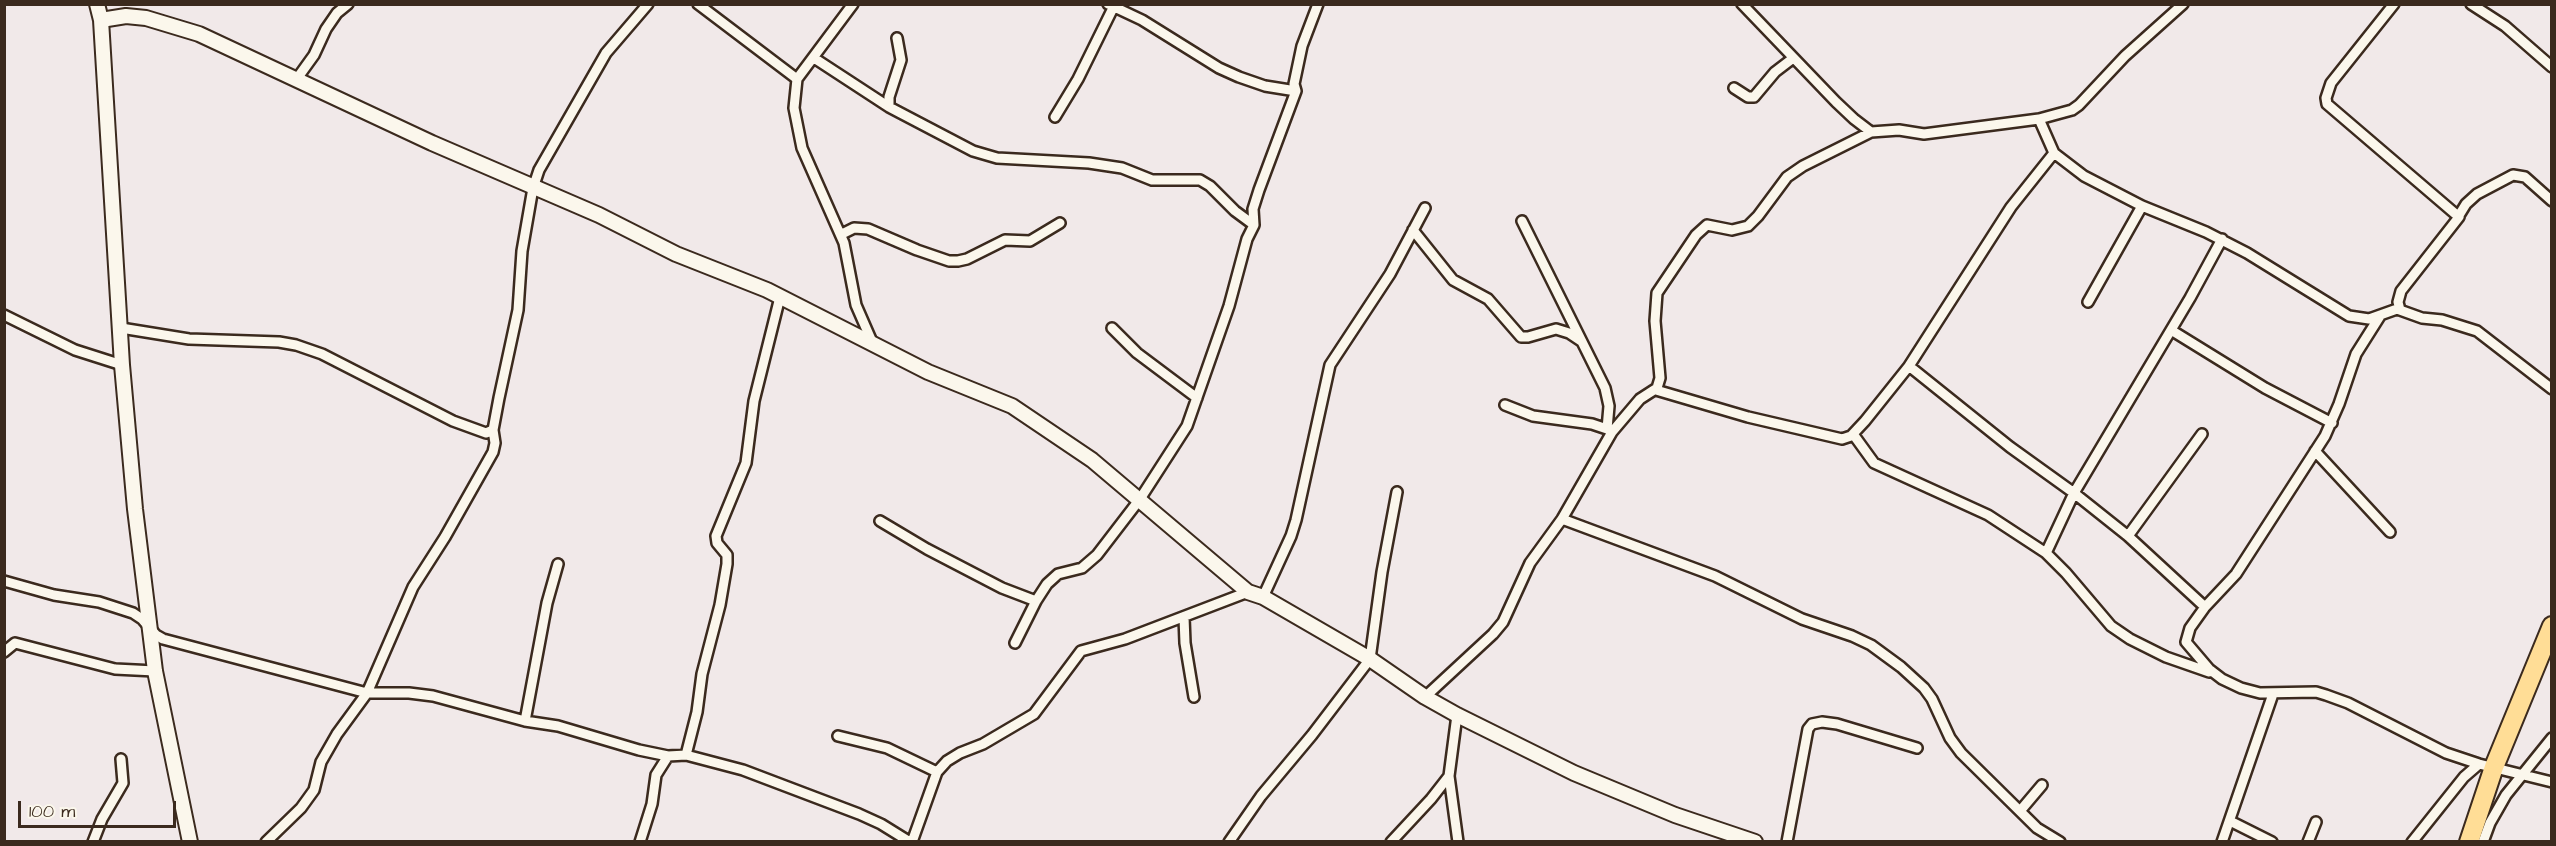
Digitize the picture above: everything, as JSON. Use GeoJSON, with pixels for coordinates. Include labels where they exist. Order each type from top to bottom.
{"type":"FeatureCollection","features":[{"type":"Feature","properties":{"kind":"highway"},"geometry":{"type":"LineString","coordinates":[[2469,842],[2487,766],[2552,626]]}},
{"type":"Feature","properties":{"kind":"street"},"geometry":{"type":"LineString","coordinates":[[97,4],[100,20],[122,365],[150,628],[155,671],[190,842]]}},
{"type":"Feature","properties":{"kind":"street"},"geometry":{"type":"LineString","coordinates":[[296,80],[314,55],[326,28],[337,13],[348,4]]}},
{"type":"Feature","properties":{"kind":"street"},"geometry":{"type":"LineString","coordinates":[[266,842],[301,808],[314,790],[321,762],[337,734],[367,693],[413,587],[445,537],[493,452],[495,442],[493,430],[519,310],[522,251],[533,188],[543,161],[606,53],[648,4]]}},
{"type":"Feature","properties":{"kind":"street"},"geometry":{"type":"LineString","coordinates":[[698,4],[796,79]]}},
{"type":"Feature","properties":{"kind":"street"},"geometry":{"type":"LineString","coordinates":[[853,4],[796,79],[794,108],[800,141],[814,177],[842,234],[856,305],[874,346]]}},
{"type":"Feature","properties":{"kind":"street"},"geometry":{"type":"LineString","coordinates":[[1016,643],[1036,601],[1047,584],[1058,574],[1078,570],[1091,561],[1140,500],[1187,426],[1229,306],[1247,239],[1254,225],[1253,209],[1258,190],[1296,91],[1294,84],[1302,46],[1318,4]]}},
{"type":"Feature","properties":{"kind":"street"},"geometry":{"type":"LineString","coordinates":[[1742,4],[1792,59],[1854,119],[1871,132]]}},
{"type":"Feature","properties":{"kind":"street"},"geometry":{"type":"LineString","coordinates":[[1656,390],[1660,378],[1655,321],[1657,293],[1696,235],[1707,225],[1732,230],[1748,226],[1758,216],[1785,178],[1803,166],[1871,132],[1899,130],[1924,134],[2039,119],[2072,110],[2125,56],[2183,4]]}},
{"type":"Feature","properties":{"kind":"street"},"geometry":{"type":"LineString","coordinates":[[2471,4],[2505,26],[2552,67]]}},
{"type":"Feature","properties":{"kind":"street"},"geometry":{"type":"LineString","coordinates":[[1055,117],[1078,79],[1111,5],[1239,77],[1265,86],[1296,91]]}},
{"type":"Feature","properties":{"kind":"street"},"geometry":{"type":"LineString","coordinates":[[2391,5],[2331,83],[2326,91],[2327,104],[2458,217]]}},
{"type":"Feature","properties":{"kind":"street"},"geometry":{"type":"LineString","coordinates":[[100,20],[126,16],[146,18],[199,34],[533,188],[599,215],[676,254],[780,297],[928,372],[1012,406],[1092,460],[1248,592],[1263,597],[1370,659],[1425,697],[1574,773],[1675,815],[1755,842]]}},
{"type":"Feature","properties":{"kind":"street"},"geometry":{"type":"LineString","coordinates":[[889,107],[889,97],[901,60],[897,38]]}},
{"type":"Feature","properties":{"kind":"street"},"geometry":{"type":"LineString","coordinates":[[814,58],[889,107],[965,147],[991,156],[1089,163],[1122,168],[1152,180],[1200,180],[1254,225]]}},
{"type":"Feature","properties":{"kind":"street"},"geometry":{"type":"LineString","coordinates":[[1734,88],[1748,97],[1754,97],[1775,72],[1792,59]]}},
{"type":"Feature","properties":{"kind":"street"},"geometry":{"type":"LineString","coordinates":[[2039,119],[2054,153],[2084,176],[2142,206],[2222,239],[2340,312],[2360,319],[2380,316],[2391,310],[2400,310],[2422,318],[2442,320],[2477,331],[2552,389]]}},
{"type":"Feature","properties":{"kind":"street"},"geometry":{"type":"LineString","coordinates":[[1425,697],[1498,628],[1530,563],[1562,519],[1610,430],[1644,396],[1656,390],[1748,417],[1835,438],[1845,438],[1853,434],[1909,366],[2011,207],[2054,153]]}},
{"type":"Feature","properties":{"kind":"street"},"geometry":{"type":"LineString","coordinates":[[2400,310],[2398,302],[2401,291],[2466,204],[2477,194],[2514,175],[2524,177],[2552,201]]}},
{"type":"Feature","properties":{"kind":"street"},"geometry":{"type":"LineString","coordinates":[[2088,302],[2142,206]]}},
{"type":"Feature","properties":{"kind":"street"},"geometry":{"type":"LineString","coordinates":[[1263,597],[1296,520],[1330,365],[1390,274],[1425,208]]}},
{"type":"Feature","properties":{"kind":"street"},"geometry":{"type":"LineString","coordinates":[[1522,221],[1605,388],[1609,406],[1610,430]]}},
{"type":"Feature","properties":{"kind":"street"},"geometry":{"type":"LineString","coordinates":[[842,234],[854,228],[868,229],[917,250],[958,261],[1005,240],[1030,242],[1060,224]]}},
{"type":"Feature","properties":{"kind":"street"},"geometry":{"type":"LineString","coordinates":[[1413,230],[1454,280],[1488,299],[1521,337],[1556,329],[1569,333],[1583,342]]}},
{"type":"Feature","properties":{"kind":"street"},"geometry":{"type":"LineString","coordinates":[[2046,553],[2073,493],[2171,330],[2222,239]]}},
{"type":"Feature","properties":{"kind":"street"},"geometry":{"type":"LineString","coordinates":[[686,755],[697,712],[702,674],[720,606],[727,564],[727,555],[717,543],[716,536],[746,463],[754,401],[780,297]]}},
{"type":"Feature","properties":{"kind":"street"},"geometry":{"type":"LineString","coordinates":[[4,315],[75,350],[122,365]]}},
{"type":"Feature","properties":{"kind":"street"},"geometry":{"type":"LineString","coordinates":[[2214,673],[2196,656],[2186,640],[2190,628],[2205,607],[2236,574],[2315,451],[2332,423],[2356,354],[2380,316]]}},
{"type":"Feature","properties":{"kind":"street"},"geometry":{"type":"LineString","coordinates":[[120,328],[189,339],[279,342],[296,345],[322,354],[463,425],[486,433],[493,430]]}},
{"type":"Feature","properties":{"kind":"street"},"geometry":{"type":"LineString","coordinates":[[1112,328],[1137,353],[1197,398]]}},
{"type":"Feature","properties":{"kind":"street"},"geometry":{"type":"LineString","coordinates":[[2171,330],[2265,388],[2332,423]]}},
{"type":"Feature","properties":{"kind":"street"},"geometry":{"type":"LineString","coordinates":[[1909,366],[2010,447],[2128,536],[2205,607]]}},
{"type":"Feature","properties":{"kind":"street"},"geometry":{"type":"LineString","coordinates":[[1505,405],[1533,416],[1592,424],[1610,430]]}},
{"type":"Feature","properties":{"kind":"street"},"geometry":{"type":"LineString","coordinates":[[1853,434],[1874,463],[1988,515],[2046,553],[2111,626],[2130,639],[2166,657],[2214,673],[2241,688],[2273,694],[2316,692],[2335,697],[2446,753],[2552,782]]}},
{"type":"Feature","properties":{"kind":"street"},"geometry":{"type":"LineString","coordinates":[[2128,536],[2202,434]]}},
{"type":"Feature","properties":{"kind":"street"},"geometry":{"type":"LineString","coordinates":[[2315,451],[2390,532]]}},
{"type":"Feature","properties":{"kind":"street"},"geometry":{"type":"LineString","coordinates":[[1229,842],[1261,796],[1312,735],[1370,659],[1382,572],[1397,492]]}},
{"type":"Feature","properties":{"kind":"street"},"geometry":{"type":"LineString","coordinates":[[1562,519],[1715,576],[1802,619],[1871,645],[1924,688],[1932,699],[1950,738],[1961,753],[2041,831],[2060,842]]}},
{"type":"Feature","properties":{"kind":"street"},"geometry":{"type":"LineString","coordinates":[[880,521],[927,549],[1002,588],[1036,601]]}},
{"type":"Feature","properties":{"kind":"street"},"geometry":{"type":"LineString","coordinates":[[525,721],[547,603],[558,564]]}},
{"type":"Feature","properties":{"kind":"street"},"geometry":{"type":"LineString","coordinates":[[4,581],[54,595],[99,602],[133,613],[142,619],[156,636],[173,642],[367,693],[409,693],[433,696],[525,721],[558,726],[639,750],[668,756],[686,755],[743,770],[859,814],[911,842],[937,772],[947,761],[960,753],[983,744],[1034,714],[1081,651],[1125,639],[1248,592]]}},
{"type":"Feature","properties":{"kind":"street"},"geometry":{"type":"LineString","coordinates":[[1184,617],[1185,643],[1194,697]]}},
{"type":"Feature","properties":{"kind":"street"},"geometry":{"type":"LineString","coordinates":[[4,652],[15,644],[115,669],[155,671]]}},
{"type":"Feature","properties":{"kind":"street"},"geometry":{"type":"LineString","coordinates":[[2222,842],[2273,694]]}},
{"type":"Feature","properties":{"kind":"street"},"geometry":{"type":"LineString","coordinates":[[1457,715],[1449,776],[1458,842]]}},
{"type":"Feature","properties":{"kind":"street"},"geometry":{"type":"LineString","coordinates":[[1787,842],[1808,729],[1812,724],[1837,723],[1917,748]]}},
{"type":"Feature","properties":{"kind":"street"},"geometry":{"type":"LineString","coordinates":[[838,736],[887,748],[937,772]]}},
{"type":"Feature","properties":{"kind":"street"},"geometry":{"type":"LineString","coordinates":[[2483,842],[2499,807],[2522,774],[2552,738]]}},
{"type":"Feature","properties":{"kind":"street"},"geometry":{"type":"LineString","coordinates":[[640,842],[652,804],[656,775],[668,756]]}},
{"type":"Feature","properties":{"kind":"street"},"geometry":{"type":"LineString","coordinates":[[93,842],[123,783],[121,759]]}},
{"type":"Feature","properties":{"kind":"street"},"geometry":{"type":"LineString","coordinates":[[2412,842],[2464,777],[2487,766]]}},
{"type":"Feature","properties":{"kind":"street"},"geometry":{"type":"LineString","coordinates":[[1391,842],[1449,776]]}},
{"type":"Feature","properties":{"kind":"street"},"geometry":{"type":"LineString","coordinates":[[2020,811],[2042,785]]}},
{"type":"Feature","properties":{"kind":"street"},"geometry":{"type":"LineString","coordinates":[[2230,821],[2272,842]]}},
{"type":"Feature","properties":{"kind":"street"},"geometry":{"type":"LineString","coordinates":[[2308,842],[2316,822]]}}]}
